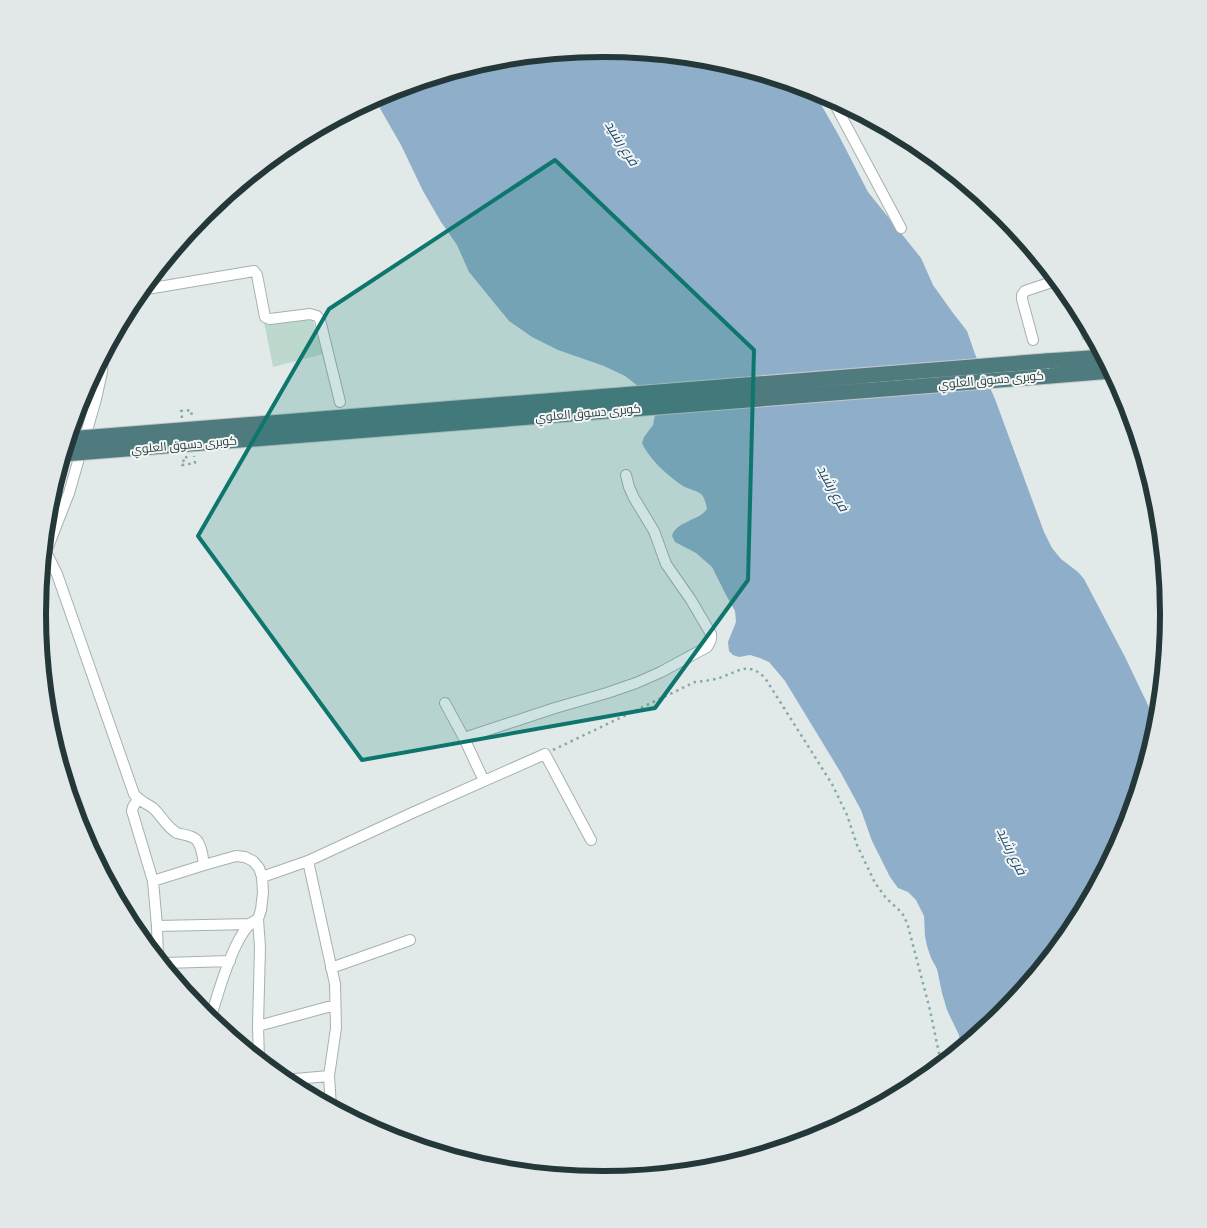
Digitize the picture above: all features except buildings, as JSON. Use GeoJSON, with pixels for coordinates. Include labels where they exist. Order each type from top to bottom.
{"type":"FeatureCollection","features":[{"type":"Feature","properties":{"kind":"highway","name":"كوبرى دسوق العلوي"},"geometry":{"type":"LineString","coordinates":[[70,453],[1048,369],[1098,358]]}},
{"type":"Feature","properties":{"kind":"highway","name":"كوبرى دسوق العلوي"},"geometry":{"type":"LineString","coordinates":[[75,439],[1048,369],[1104,371]]}},
{"type":"Feature","properties":{"kind":"street"},"geometry":{"type":"LineString","coordinates":[[837,108],[901,228]]}},
{"type":"Feature","properties":{"kind":"street"},"geometry":{"type":"LineString","coordinates":[[152,288],[254,271],[257,275],[266,317],[270,319],[310,314],[317,316],[320,320],[340,402]]}},
{"type":"Feature","properties":{"kind":"street"},"geometry":{"type":"LineString","coordinates":[[1033,340],[1022,295],[1025,291],[1051,282]]}},
{"type":"Feature","properties":{"kind":"street"},"geometry":{"type":"LineString","coordinates":[[52,538],[69,492],[102,373]]}},
{"type":"Feature","properties":{"kind":"street"},"geometry":{"type":"LineString","coordinates":[[91,397],[96,399]]}},
{"type":"Feature","properties":{"kind":"street"},"geometry":{"type":"LineString","coordinates":[[464,738],[607,694],[636,683],[661,672],[707,647],[709,644],[711,634],[692,600],[666,564],[654,531],[634,498],[626,475]]}},
{"type":"Feature","properties":{"kind":"street"},"geometry":{"type":"LineString","coordinates":[[49,561],[57,574],[134,794],[158,813],[170,828],[199,842],[204,865]]}},
{"type":"Feature","properties":{"kind":"street"},"geometry":{"type":"LineString","coordinates":[[445,703],[484,781]]}},
{"type":"Feature","properties":{"kind":"street"},"geometry":{"type":"LineString","coordinates":[[262,877],[308,861],[544,754],[591,840]]}},
{"type":"Feature","properties":{"kind":"street"},"geometry":{"type":"LineString","coordinates":[[138,799],[132,811],[153,881],[158,949]]}},
{"type":"Feature","properties":{"kind":"street"},"geometry":{"type":"LineString","coordinates":[[153,881],[236,856],[245,857],[253,861],[259,868],[262,877],[261,910],[240,940],[230,961],[213,1012]]}},
{"type":"Feature","properties":{"kind":"street"},"geometry":{"type":"LineString","coordinates":[[308,861],[335,984],[336,1028],[328,1076],[330,1100]]}},
{"type":"Feature","properties":{"kind":"street"},"geometry":{"type":"LineString","coordinates":[[157,926],[254,921]]}},
{"type":"Feature","properties":{"kind":"street"},"geometry":{"type":"LineString","coordinates":[[254,921],[260,947],[259,1052]]}},
{"type":"Feature","properties":{"kind":"street"},"geometry":{"type":"LineString","coordinates":[[331,968],[410,940]]}},
{"type":"Feature","properties":{"kind":"street"},"geometry":{"type":"LineString","coordinates":[[169,963],[230,961]]}},
{"type":"Feature","properties":{"kind":"street"},"geometry":{"type":"LineString","coordinates":[[258,1026],[335,1005]]}},
{"type":"Feature","properties":{"kind":"street"},"geometry":{"type":"LineString","coordinates":[[297,1079],[328,1076]]}},
{"type":"Feature","properties":{"kind":"path"},"geometry":{"type":"LineString","coordinates":[[181,415],[181,412],[191,410]]}},
{"type":"Feature","properties":{"kind":"path"},"geometry":{"type":"LineString","coordinates":[[187,460],[182,460],[182,465],[195,464]]}},
{"type":"Feature","properties":{"kind":"path"},"geometry":{"type":"LineString","coordinates":[[544,754],[695,682],[720,677],[745,668],[758,672],[765,678],[832,784],[847,815],[857,846],[874,883],[904,916],[930,1010],[940,1058]]}},
{"type":"Feature","properties":{"kind":"path"},"geometry":{"type":"LineString","coordinates":[[792,1138],[833,1122]]}},
{"type":"Feature","properties":{"kind":"highlighted area"},"geometry":{"type":"Polygon","coordinates":[[[555,160],[754,350],[748,580],[655,708],[362,760],[198,536],[329,309],[555,160]]]}},
{"type":"Feature","properties":{"kind":"green space"},"geometry":{"type":"Polygon","coordinates":[[[311,315],[323,354],[273,367],[264,322],[311,315]]]}},
{"type":"Feature","properties":{"kind":"water","name":"فرع رشيد"},"geometry":{"type":"Polygon","coordinates":[[[567,58],[640,58],[712,67],[783,86],[818,99],[868,192],[921,258],[933,285],[967,331],[995,399],[1044,532],[1052,548],[1061,559],[1084,579],[1152,713],[1142,758],[1131,793],[1118,827],[1086,893],[1046,953],[998,1008],[960,1042],[959,1035],[947,1010],[937,969],[927,946],[924,916],[916,900],[908,892],[898,888],[890,877],[872,841],[861,810],[841,773],[785,681],[769,662],[750,655],[739,657],[729,651],[728,642],[736,622],[735,611],[712,567],[696,553],[675,542],[672,536],[678,527],[699,516],[707,509],[701,494],[683,486],[671,477],[654,461],[645,449],[642,443],[653,425],[655,415],[643,390],[625,376],[604,366],[558,350],[532,337],[509,321],[469,272],[457,245],[423,191],[401,145],[378,105],[424,86],[495,67],[567,58]]]}}]}
